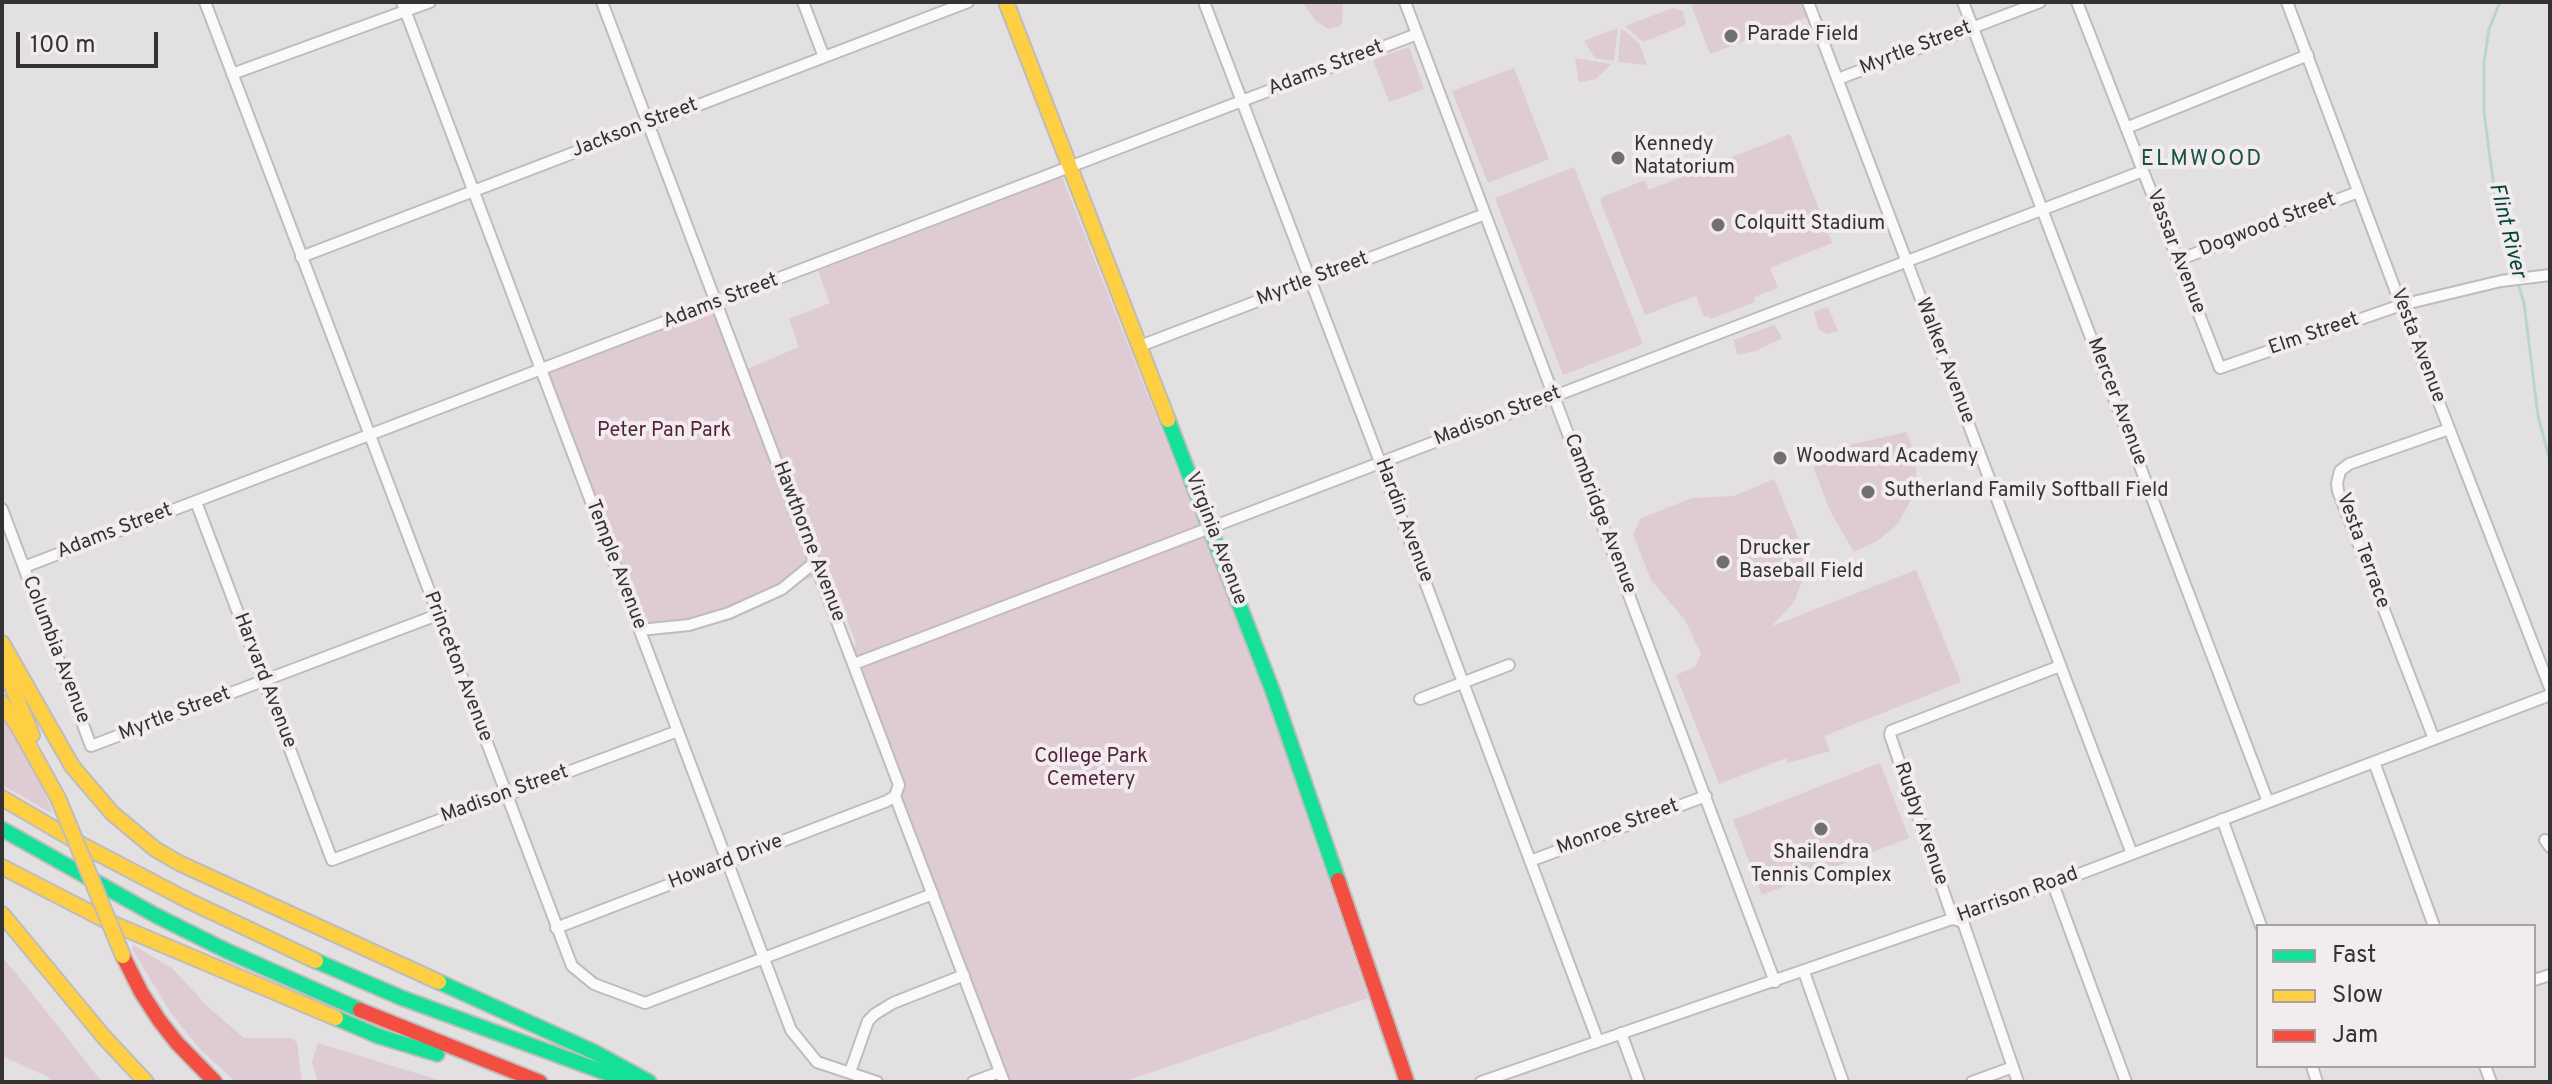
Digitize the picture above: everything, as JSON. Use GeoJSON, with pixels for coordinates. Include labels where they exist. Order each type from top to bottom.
{"type":"FeatureCollection","features":[{"type":"Feature","properties":{"kind":"main road","name":"Virginia Avenue"},"geometry":{"type":"LineString","coordinates":[[1006,2],[1273,692],[1407,1082]]}},
{"type":"Feature","properties":{"kind":"main road"},"geometry":{"type":"LineString","coordinates":[[2,643],[72,766],[112,813],[155,849],[179,863],[594,1052],[649,1082]]}},
{"type":"Feature","properties":{"kind":"main road"},"geometry":{"type":"LineString","coordinates":[[2,662],[123,956],[141,992],[177,1043],[215,1082]]}},
{"type":"Feature","properties":{"kind":"main road"},"geometry":{"type":"LineString","coordinates":[[2,703],[58,798]]}},
{"type":"Feature","properties":{"kind":"main road"},"geometry":{"type":"LineString","coordinates":[[2,798],[84,846],[187,900],[302,955],[402,998],[631,1082]]}},
{"type":"Feature","properties":{"kind":"main road"},"geometry":{"type":"LineString","coordinates":[[2,829],[131,903],[227,951],[377,1018],[540,1082]]}},
{"type":"Feature","properties":{"kind":"main road"},"geometry":{"type":"LineString","coordinates":[[2,867],[109,922],[378,1036],[507,1071]]}},
{"type":"Feature","properties":{"kind":"main road"},"geometry":{"type":"LineString","coordinates":[[2,914],[104,1037],[146,1082]]}},
{"type":"Feature","properties":{"kind":"street","name":"Princeton Avenue"},"geometry":{"type":"LineString","coordinates":[[205,2],[566,956],[581,976],[645,1003],[933,894]]}},
{"type":"Feature","properties":{"kind":"street"},"geometry":{"type":"LineString","coordinates":[[232,74],[404,7],[430,2]]}},
{"type":"Feature","properties":{"kind":"street","name":"Hawthorne Avenue"},"geometry":{"type":"LineString","coordinates":[[602,2],[854,664],[899,785],[895,796],[1002,1077]]}},
{"type":"Feature","properties":{"kind":"street"},"geometry":{"type":"LineString","coordinates":[[803,2],[824,57]]}},
{"type":"Feature","properties":{"kind":"street","name":"Jackson Street"},"geometry":{"type":"LineString","coordinates":[[301,257],[968,2]]}},
{"type":"Feature","properties":{"kind":"street","name":"Hardin Avenue"},"geometry":{"type":"LineString","coordinates":[[1204,2],[1598,1041]]}},
{"type":"Feature","properties":{"kind":"street","name":"Cambridge Avenue"},"geometry":{"type":"LineString","coordinates":[[1405,2],[1775,982]]}},
{"type":"Feature","properties":{"kind":"street","name":"Walker Avenue"},"geometry":{"type":"LineString","coordinates":[[1808,2],[2132,854]]}},
{"type":"Feature","properties":{"kind":"street","name":"Mercer Avenue"},"geometry":{"type":"LineString","coordinates":[[1963,2],[2268,802]]}},
{"type":"Feature","properties":{"kind":"street","name":"Myrtle Street"},"geometry":{"type":"LineString","coordinates":[[1838,79],[2040,2]]}},
{"type":"Feature","properties":{"kind":"street","name":"Vassar Avenue"},"geometry":{"type":"LineString","coordinates":[[2077,2],[2220,368]]}},
{"type":"Feature","properties":{"kind":"street","name":"Vesta Avenue"},"geometry":{"type":"LineString","coordinates":[[2287,2],[2550,688]]}},
{"type":"Feature","properties":{"kind":"street","name":"Temple Avenue"},"geometry":{"type":"LineString","coordinates":[[404,7],[791,1030],[817,1062],[877,1082]]}},
{"type":"Feature","properties":{"kind":"street","name":"Adams Street"},"geometry":{"type":"LineString","coordinates":[[24,567],[1417,34]]}},
{"type":"Feature","properties":{"kind":"street"},"geometry":{"type":"LineString","coordinates":[[2126,128],[2308,55]]}},
{"type":"Feature","properties":{"kind":"street","name":"Madison Street"},"geometry":{"type":"LineString","coordinates":[[854,664],[2143,171]]}},
{"type":"Feature","properties":{"kind":"street","name":"Dogwood Street"},"geometry":{"type":"LineString","coordinates":[[2178,260],[2358,192]]}},
{"type":"Feature","properties":{"kind":"street","name":"Myrtle Street"},"geometry":{"type":"LineString","coordinates":[[1140,346],[1485,214]]}},
{"type":"Feature","properties":{"kind":"street","name":"Elm Street"},"geometry":{"type":"LineString","coordinates":[[2220,368],[2401,305],[2501,281],[2550,275]]}},
{"type":"Feature","properties":{"kind":"street","name":"Vesta Terrace"},"geometry":{"type":"LineString","coordinates":[[2434,739],[2337,483],[2340,471],[2349,464],[2449,429]]}},
{"type":"Feature","properties":{"kind":"street","name":"Harvard Avenue"},"geometry":{"type":"LineString","coordinates":[[196,502],[332,860]]}},
{"type":"Feature","properties":{"kind":"street","name":"Columbia Avenue"},"geometry":{"type":"LineString","coordinates":[[2,509],[91,746]]}},
{"type":"Feature","properties":{"kind":"street"},"geometry":{"type":"LineString","coordinates":[[640,630],[689,625],[729,613],[782,589],[815,562]]}},
{"type":"Feature","properties":{"kind":"street","name":"Myrtle Street"},"geometry":{"type":"LineString","coordinates":[[91,746],[437,615]]}},
{"type":"Feature","properties":{"kind":"street"},"geometry":{"type":"LineString","coordinates":[[1420,699],[1509,665]]}},
{"type":"Feature","properties":{"kind":"street","name":"Rugby Avenue"},"geometry":{"type":"LineString","coordinates":[[2018,1082],[1963,922],[1953,919],[1890,735],[1891,731],[2060,666]]}},
{"type":"Feature","properties":{"kind":"street","name":"Harrison Road"},"geometry":{"type":"LineString","coordinates":[[1481,1082],[2053,884],[2550,695]]}},
{"type":"Feature","properties":{"kind":"street","name":"Madison Street"},"geometry":{"type":"LineString","coordinates":[[332,860],[678,731]]}},
{"type":"Feature","properties":{"kind":"street"},"geometry":{"type":"LineString","coordinates":[[2374,762],[2433,924]]}},
{"type":"Feature","properties":{"kind":"street","name":"Howard Drive"},"geometry":{"type":"LineString","coordinates":[[556,928],[895,796]]}},
{"type":"Feature","properties":{"kind":"street","name":"Monroe Street"},"geometry":{"type":"LineString","coordinates":[[1530,861],[1706,796]]}},
{"type":"Feature","properties":{"kind":"street"},"geometry":{"type":"LineString","coordinates":[[2222,819],[2260,924]]}},
{"type":"Feature","properties":{"kind":"street"},"geometry":{"type":"LineString","coordinates":[[2053,884],[2126,1082]]}},
{"type":"Feature","properties":{"kind":"street"},"geometry":{"type":"LineString","coordinates":[[1804,972],[1843,1082]]}},
{"type":"Feature","properties":{"kind":"street"},"geometry":{"type":"LineString","coordinates":[[850,1072],[868,1021],[875,1014],[893,1003],[964,975]]}},
{"type":"Feature","properties":{"kind":"street"},"geometry":{"type":"LineString","coordinates":[[1621,1033],[1639,1082]]}},
{"type":"Feature","properties":{"kind":"street"},"geometry":{"type":"LineString","coordinates":[[1972,1082],[2013,1067]]}},
{"type":"Feature","properties":{"kind":"street"},"geometry":{"type":"LineString","coordinates":[[973,1082],[1002,1077]]}},
{"type":"Feature","properties":{"kind":"green space"},"geometry":{"type":"Polygon","coordinates":[[[1302,2],[1343,2],[1342,23],[1328,29],[1315,20],[1302,2]]]}},
{"type":"Feature","properties":{"kind":"green space","name":"Parade Field"},"geometry":{"type":"Polygon","coordinates":[[[1690,2],[1801,2],[1807,17],[1710,54],[1690,2]]]}},
{"type":"Feature","properties":{"kind":"green space"},"geometry":{"type":"Polygon","coordinates":[[[1673,8],[1683,11],[1686,25],[1643,42],[1625,26],[1673,8]]]}},
{"type":"Feature","properties":{"kind":"green space"},"geometry":{"type":"Polygon","coordinates":[[[1618,28],[1614,61],[1595,58],[1584,41],[1618,28]]]}},
{"type":"Feature","properties":{"kind":"green space"},"geometry":{"type":"Polygon","coordinates":[[[1621,28],[1639,43],[1647,65],[1618,62],[1621,28]]]}},
{"type":"Feature","properties":{"kind":"green space"},"geometry":{"type":"Polygon","coordinates":[[[1409,47],[1424,89],[1389,102],[1373,60],[1409,47]]]}},
{"type":"Feature","properties":{"kind":"green space"},"geometry":{"type":"Polygon","coordinates":[[[1575,58],[1611,64],[1596,79],[1579,82],[1575,58]]]}},
{"type":"Feature","properties":{"kind":"green space"},"geometry":{"type":"Polygon","coordinates":[[[1514,68],[1549,159],[1488,183],[1452,91],[1514,68]]]}},
{"type":"Feature","properties":{"kind":"green space","name":"Colquitt Stadium"},"geometry":{"type":"Polygon","coordinates":[[[1790,134],[1832,243],[1770,268],[1778,288],[1754,297],[1755,302],[1710,319],[1704,317],[1696,296],[1645,315],[1600,200],[1602,197],[1645,180],[1649,190],[1790,134]]]}},
{"type":"Feature","properties":{"kind":"green space"},"geometry":{"type":"Polygon","coordinates":[[[1574,167],[1643,344],[1563,375],[1495,198],[1574,167]]]}},
{"type":"Feature","properties":{"kind":"green space","name":"College Park Cemetery"},"geometry":{"type":"Polygon","coordinates":[[[1062,177],[1272,716],[1368,998],[1123,1082],[1008,1082],[901,797],[902,776],[854,648],[856,643],[747,369],[799,347],[789,319],[830,303],[818,271],[1062,177]]]}},
{"type":"Feature","properties":{"kind":"green space","name":"Peter Pan Park"},"geometry":{"type":"Polygon","coordinates":[[[717,299],[819,575],[687,621],[646,629],[537,369],[717,299]]]}},
{"type":"Feature","properties":{"kind":"green space"},"geometry":{"type":"Polygon","coordinates":[[[1828,307],[1838,331],[1827,334],[1819,330],[1814,312],[1828,307]]]}},
{"type":"Feature","properties":{"kind":"green space"},"geometry":{"type":"Polygon","coordinates":[[[1774,325],[1781,339],[1737,355],[1734,340],[1774,325]]]}},
{"type":"Feature","properties":{"kind":"green space","name":"Sutherland Family Softball Field"},"geometry":{"type":"Polygon","coordinates":[[[1906,432],[1916,455],[1912,498],[1897,525],[1877,541],[1854,552],[1830,511],[1814,469],[1819,456],[1906,432]]]}},
{"type":"Feature","properties":{"kind":"green space"},"geometry":{"type":"Polygon","coordinates":[[[1774,479],[1802,547],[1804,576],[1794,602],[1772,626],[1916,570],[1961,682],[1824,736],[1830,751],[1788,763],[1786,758],[1719,784],[1676,675],[1695,667],[1701,654],[1685,620],[1651,580],[1633,534],[1641,518],[1692,498],[1734,496],[1774,479]]]}},
{"type":"Feature","properties":{"kind":"green space"},"geometry":{"type":"Polygon","coordinates":[[[2,709],[44,790],[53,814],[2,785],[2,709]]]}},
{"type":"Feature","properties":{"kind":"green space","name":"Shailendra Tennis Complex"},"geometry":{"type":"Polygon","coordinates":[[[1880,763],[1909,838],[1762,895],[1733,820],[1880,763]]]}},
{"type":"Feature","properties":{"kind":"green space"},"geometry":{"type":"Polygon","coordinates":[[[133,945],[173,969],[207,1006],[244,1038],[292,1038],[297,1043],[302,1082],[236,1082],[199,1048],[171,1013],[132,949],[133,945]]]}},
{"type":"Feature","properties":{"kind":"green space"},"geometry":{"type":"Polygon","coordinates":[[[2,957],[102,1082],[53,1082],[2,1056],[2,957]]]}},
{"type":"Feature","properties":{"kind":"green space"},"geometry":{"type":"Polygon","coordinates":[[[318,1043],[445,1082],[318,1082],[312,1062],[318,1043]]]}},
{"type":"Feature","properties":{"kind":"waterway","name":"Flint River"},"geometry":{"type":"LineString","coordinates":[[2500,2],[2489,29],[2484,63],[2484,112],[2496,203],[2516,276]]}},
{"type":"Feature","properties":{"kind":"waterway","name":"Flint River"},"geometry":{"type":"LineString","coordinates":[[2518,283],[2524,303],[2538,416],[2550,461]]}},
{"type":"Feature","properties":{"kind":"traffic: fast"},"geometry":{"type":"LineString","coordinates":[[1168,420],[1273,692],[1338,880]]}},
{"type":"Feature","properties":{"kind":"traffic: fast"},"geometry":{"type":"LineString","coordinates":[[2,829],[155,915],[360,1010]]}},
{"type":"Feature","properties":{"kind":"traffic: fast"},"geometry":{"type":"LineString","coordinates":[[316,961],[402,998],[631,1082]]}},
{"type":"Feature","properties":{"kind":"traffic: fast"},"geometry":{"type":"LineString","coordinates":[[439,982],[594,1052],[649,1082]]}},
{"type":"Feature","properties":{"kind":"traffic: fast"},"geometry":{"type":"LineString","coordinates":[[336,1018],[378,1036],[437,1054]]}},
{"type":"Feature","properties":{"kind":"traffic: slow"},"geometry":{"type":"LineString","coordinates":[[1006,2],[1168,420]]}},
{"type":"Feature","properties":{"kind":"traffic: slow"},"geometry":{"type":"LineString","coordinates":[[2,643],[72,766],[112,813],[155,849],[179,863],[439,982]]}},
{"type":"Feature","properties":{"kind":"traffic: slow"},"geometry":{"type":"LineString","coordinates":[[2,662],[32,735]]}},
{"type":"Feature","properties":{"kind":"traffic: slow"},"geometry":{"type":"LineString","coordinates":[[2,703],[58,798]]}},
{"type":"Feature","properties":{"kind":"traffic: slow"},"geometry":{"type":"LineString","coordinates":[[2,798],[84,846],[187,900],[316,961]]}},
{"type":"Feature","properties":{"kind":"traffic: slow"},"geometry":{"type":"LineString","coordinates":[[58,798],[123,956]]}},
{"type":"Feature","properties":{"kind":"traffic: slow"},"geometry":{"type":"LineString","coordinates":[[2,867],[109,922],[336,1018]]}},
{"type":"Feature","properties":{"kind":"traffic: slow"},"geometry":{"type":"LineString","coordinates":[[2,914],[104,1037],[146,1082]]}},
{"type":"Feature","properties":{"kind":"traffic: jam"},"geometry":{"type":"LineString","coordinates":[[1338,880],[1407,1082]]}},
{"type":"Feature","properties":{"kind":"traffic: jam"},"geometry":{"type":"LineString","coordinates":[[123,956],[159,1020],[215,1082]]}},
{"type":"Feature","properties":{"kind":"traffic: jam"},"geometry":{"type":"LineString","coordinates":[[360,1010],[540,1082]]}},
{"type":"Feature","properties":{"kind":"place","name":"Parade Field"},"geometry":{"type":"Point","coordinates":[1731,36]}},
{"type":"Feature","properties":{"kind":"place","name":"Kennedy Natatorium"},"geometry":{"type":"Point","coordinates":[1618,158]}},
{"type":"Feature","properties":{"kind":"place","name":"Colquitt Stadium"},"geometry":{"type":"Point","coordinates":[1718,225]}},
{"type":"Feature","properties":{"kind":"place","name":"Woodward Academy"},"geometry":{"type":"Point","coordinates":[1780,458]}},
{"type":"Feature","properties":{"kind":"place","name":"Sutherland Family Softball Field"},"geometry":{"type":"Point","coordinates":[1868,492]}},
{"type":"Feature","properties":{"kind":"place","name":"Drucker Baseball Field"},"geometry":{"type":"Point","coordinates":[1723,562]}},
{"type":"Feature","properties":{"kind":"place","name":"Shailendra Tennis Complex"},"geometry":{"type":"Point","coordinates":[1821,829]}},
{"type":"Feature","properties":{"kind":"district","name":"ELMWOOD"},"geometry":{"type":"Point","coordinates":[2202,161]}}]}
